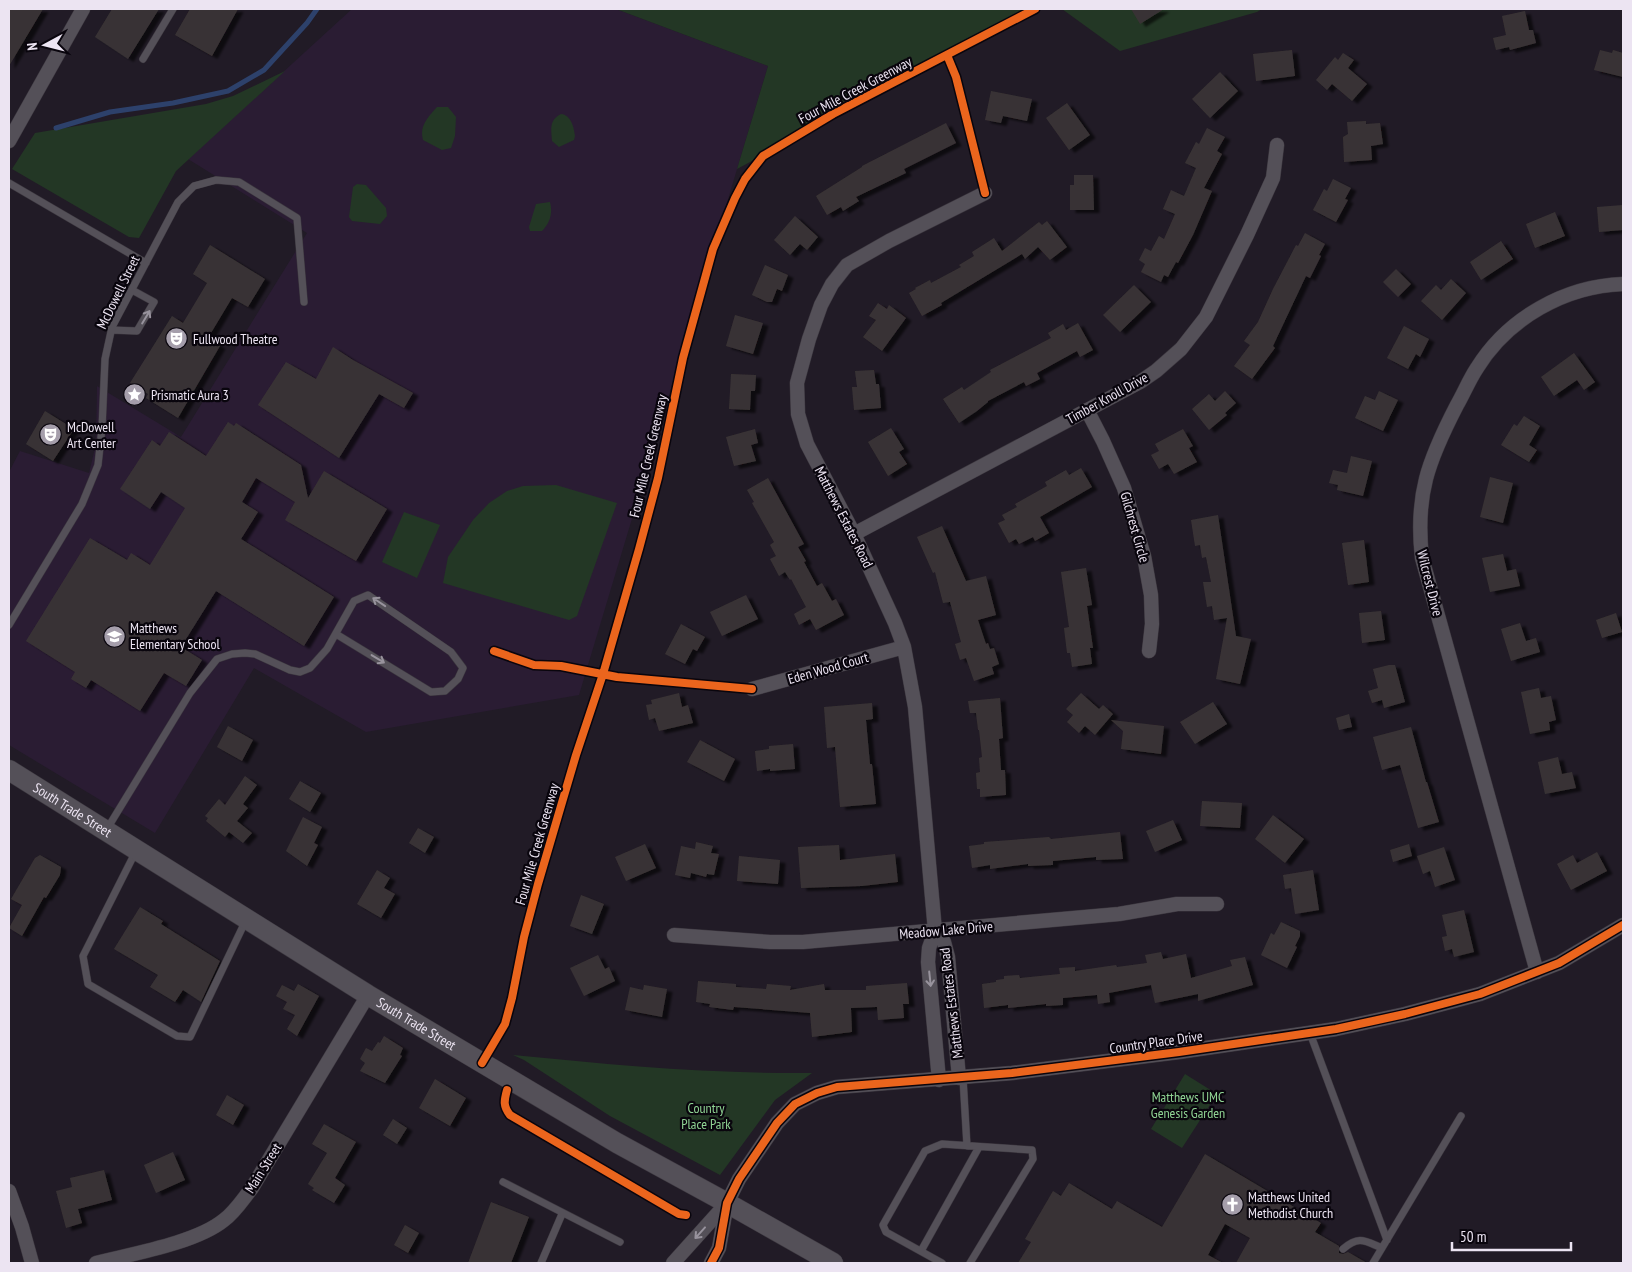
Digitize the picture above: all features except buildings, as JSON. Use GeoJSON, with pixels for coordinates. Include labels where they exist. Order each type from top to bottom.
{"type":"FeatureCollection","features":[{"type":"Feature","properties":{"kind":"main road","name":"South Trade Street"},"geometry":{"type":"LineString","coordinates":[[9,770],[368,995],[617,1143],[833,1263]]}},
{"type":"Feature","properties":{"kind":"street"},"geometry":{"type":"LineString","coordinates":[[10,138],[83,9]]}},
{"type":"Feature","properties":{"kind":"street","name":"Timber Knoll Drive"},"geometry":{"type":"LineString","coordinates":[[854,534],[1140,382],[1181,349],[1206,317],[1247,235],[1273,178],[1277,145]]}},
{"type":"Feature","properties":{"kind":"street","name":"Matthews Estates Road"},"geometry":{"type":"LineString","coordinates":[[939,1080],[928,962],[929,948],[935,931],[915,707],[904,647],[895,622],[854,534],[807,444],[798,414],[797,383],[808,339],[821,305],[832,284],[847,265],[889,241],[985,193]]}},
{"type":"Feature","properties":{"kind":"street","name":"Wilcrest Drive"},"geometry":{"type":"LineString","coordinates":[[1537,972],[1422,558],[1419,517],[1420,499],[1427,472],[1446,425],[1477,368],[1501,337],[1536,309],[1563,297],[1592,287],[1623,284]]}},
{"type":"Feature","properties":{"kind":"street","name":"Gilchrest Circle"},"geometry":{"type":"LineString","coordinates":[[1087,410],[1124,488],[1144,556],[1151,595],[1152,624],[1149,651]]}},
{"type":"Feature","properties":{"kind":"street","name":"Eden Wood Court"},"geometry":{"type":"LineString","coordinates":[[752,689],[904,647]]}},
{"type":"Feature","properties":{"kind":"street","name":"Meadow Lake Drive"},"geometry":{"type":"LineString","coordinates":[[674,935],[770,942],[803,942],[1119,914],[1177,904],[1217,904]]}},
{"type":"Feature","properties":{"kind":"street","name":"Country Place Drive"},"geometry":{"type":"LineString","coordinates":[[727,1203],[739,1178],[777,1123],[795,1104],[817,1093],[838,1087],[1012,1073],[1179,1052],[1310,1033],[1405,1014],[1480,994],[1537,972],[1576,954],[1623,925]]}},
{"type":"Feature","properties":{"kind":"street","name":"Matthews Estates Road"},"geometry":{"type":"LineString","coordinates":[[935,931],[944,942],[948,957],[961,1078]]}},
{"type":"Feature","properties":{"kind":"street","name":"Main Street"},"geometry":{"type":"LineString","coordinates":[[96,1263],[188,1238],[209,1230],[224,1221],[252,1188],[368,995]]}},
{"type":"Feature","properties":{"kind":"street"},"geometry":{"type":"LineString","coordinates":[[9,1191],[32,1263]]}},
{"type":"Feature","properties":{"kind":"street"},"geometry":{"type":"LineString","coordinates":[[673,1263],[727,1203]]}},
{"type":"Feature","properties":{"kind":"street"},"geometry":{"type":"LineString","coordinates":[[711,1263],[719,1248],[727,1203]]}},
{"type":"Feature","properties":{"kind":"lane"},"geometry":{"type":"LineString","coordinates":[[143,59],[173,9]]}},
{"type":"Feature","properties":{"kind":"lane","name":"McDowell Street"},"geometry":{"type":"LineString","coordinates":[[9,625],[82,504],[98,465],[102,428],[105,359],[111,330],[178,202],[194,186],[216,180],[239,182],[297,218],[304,302]]}},
{"type":"Feature","properties":{"kind":"lane"},"geometry":{"type":"LineString","coordinates":[[9,183],[146,263]]}},
{"type":"Feature","properties":{"kind":"lane"},"geometry":{"type":"LineString","coordinates":[[111,330],[137,331],[150,311],[154,302],[132,290]]}},
{"type":"Feature","properties":{"kind":"lane"},"geometry":{"type":"LineString","coordinates":[[106,831],[190,693],[217,660],[232,654],[245,652],[255,654],[290,670],[300,672],[310,668],[318,661],[336,634],[354,601],[368,594],[444,646],[463,668],[458,679],[445,691],[431,692],[336,634]]}},
{"type":"Feature","properties":{"kind":"lane"},"geometry":{"type":"LineString","coordinates":[[137,850],[83,956],[88,984],[178,1036],[190,1037],[246,920]]}},
{"type":"Feature","properties":{"kind":"lane"},"geometry":{"type":"LineString","coordinates":[[1310,1033],[1387,1240]]}},
{"type":"Feature","properties":{"kind":"lane"},"geometry":{"type":"LineString","coordinates":[[961,1078],[967,1146]]}},
{"type":"Feature","properties":{"kind":"lane"},"geometry":{"type":"LineString","coordinates":[[1373,1263],[1461,1116]]}},
{"type":"Feature","properties":{"kind":"lane"},"geometry":{"type":"LineString","coordinates":[[942,1263],[886,1232],[882,1225],[925,1150],[942,1144],[1032,1150],[1034,1159],[970,1263]]}},
{"type":"Feature","properties":{"kind":"lane"},"geometry":{"type":"LineString","coordinates":[[921,1251],[979,1147]]}},
{"type":"Feature","properties":{"kind":"lane"},"geometry":{"type":"LineString","coordinates":[[503,1182],[562,1214],[620,1242]]}},
{"type":"Feature","properties":{"kind":"lane"},"geometry":{"type":"LineString","coordinates":[[541,1263],[562,1214]]}},
{"type":"Feature","properties":{"kind":"lane"},"geometry":{"type":"LineString","coordinates":[[1343,1249],[1352,1240],[1362,1240],[1382,1248]]}},
{"type":"Feature","properties":{"kind":"shaded area"},"geometry":{"type":"Polygon","coordinates":[[[352,9],[616,9],[768,66],[579,695],[366,732],[254,668],[155,833],[9,745],[9,472],[20,451],[89,473],[96,444],[97,386],[181,437],[307,233],[188,159],[352,9]]]}},
{"type":"Feature","properties":{"kind":"green space"},"geometry":{"type":"Polygon","coordinates":[[[616,9],[1037,9],[737,169],[768,66],[616,9]]]}},
{"type":"Feature","properties":{"kind":"green space"},"geometry":{"type":"Polygon","coordinates":[[[1062,9],[1262,9],[1120,51],[1062,9]]]}},
{"type":"Feature","properties":{"kind":"green space"},"geometry":{"type":"Polygon","coordinates":[[[285,71],[176,171],[139,238],[129,237],[12,169],[35,133],[206,104],[233,96],[285,71]]]}},
{"type":"Feature","properties":{"kind":"green space"},"geometry":{"type":"Polygon","coordinates":[[[437,107],[448,107],[456,117],[455,136],[451,148],[442,150],[423,140],[423,126],[437,107]]]}},
{"type":"Feature","properties":{"kind":"green space"},"geometry":{"type":"Polygon","coordinates":[[[561,114],[570,119],[575,136],[574,140],[559,147],[552,141],[551,129],[554,119],[561,114]]]}},
{"type":"Feature","properties":{"kind":"green space"},"geometry":{"type":"Polygon","coordinates":[[[357,184],[366,185],[386,208],[387,216],[380,224],[352,221],[349,217],[353,187],[357,184]]]}},
{"type":"Feature","properties":{"kind":"green space"},"geometry":{"type":"Polygon","coordinates":[[[550,202],[551,214],[547,225],[542,231],[530,231],[529,227],[536,204],[550,202]]]}},
{"type":"Feature","properties":{"kind":"green space"},"geometry":{"type":"Polygon","coordinates":[[[556,485],[617,503],[577,616],[569,620],[443,583],[448,557],[473,520],[489,503],[507,491],[523,486],[556,485]]]}},
{"type":"Feature","properties":{"kind":"green space"},"geometry":{"type":"Polygon","coordinates":[[[404,512],[440,525],[417,578],[382,562],[404,512]]]}},
{"type":"Feature","properties":{"kind":"green space","name":"Country Place Park"},"geometry":{"type":"Polygon","coordinates":[[[513,1055],[700,1070],[812,1073],[775,1100],[720,1175],[610,1116],[524,1060],[513,1055]]]}},
{"type":"Feature","properties":{"kind":"green space","name":"Matthews UMC Genesis Garden"},"geometry":{"type":"Polygon","coordinates":[[[1185,1074],[1217,1094],[1182,1148],[1151,1129],[1185,1074]]]}},
{"type":"Feature","properties":{"kind":"waterway"},"geometry":{"type":"LineString","coordinates":[[56,128],[110,112],[173,103],[228,91],[264,70],[307,23],[317,9]]}},
{"type":"Feature","properties":{"kind":"cycle path","name":"Four Mile Creek Greenway"},"geometry":{"type":"LineString","coordinates":[[482,1063],[505,1024],[538,884],[576,755],[603,674],[639,549],[658,478],[683,358],[713,249],[735,198],[745,179],[763,156],[833,114],[1035,9]]}},
{"type":"Feature","properties":{"kind":"cycle path"},"geometry":{"type":"LineString","coordinates":[[947,55],[956,77],[985,193]]}},
{"type":"Feature","properties":{"kind":"cycle path"},"geometry":{"type":"LineString","coordinates":[[494,651],[534,665],[561,666],[617,677],[752,689]]}},
{"type":"Feature","properties":{"kind":"cycle path"},"geometry":{"type":"LineString","coordinates":[[711,1263],[719,1248],[727,1203],[739,1179],[777,1123],[795,1104],[817,1093],[837,1087],[1012,1073],[1179,1052],[1336,1029],[1405,1014],[1480,994],[1559,963],[1623,925]]}},
{"type":"Feature","properties":{"kind":"cycle path"},"geometry":{"type":"LineString","coordinates":[[507,1090],[505,1103],[510,1115],[679,1214],[686,1215]]}},
{"type":"Feature","properties":{"kind":"place","name":"Fullwood Theatre"},"geometry":{"type":"Point","coordinates":[177,339]}},
{"type":"Feature","properties":{"kind":"place","name":"Prismatic Aura 3"},"geometry":{"type":"Point","coordinates":[135,395]}},
{"type":"Feature","properties":{"kind":"place","name":"McDowell Art Center"},"geometry":{"type":"Point","coordinates":[51,435]}},
{"type":"Feature","properties":{"kind":"place","name":"Matthews Elementary School"},"geometry":{"type":"Point","coordinates":[114,636]}},
{"type":"Feature","properties":{"kind":"place","name":"Matthews United Methodist Church"},"geometry":{"type":"Point","coordinates":[1232,1205]}}]}
